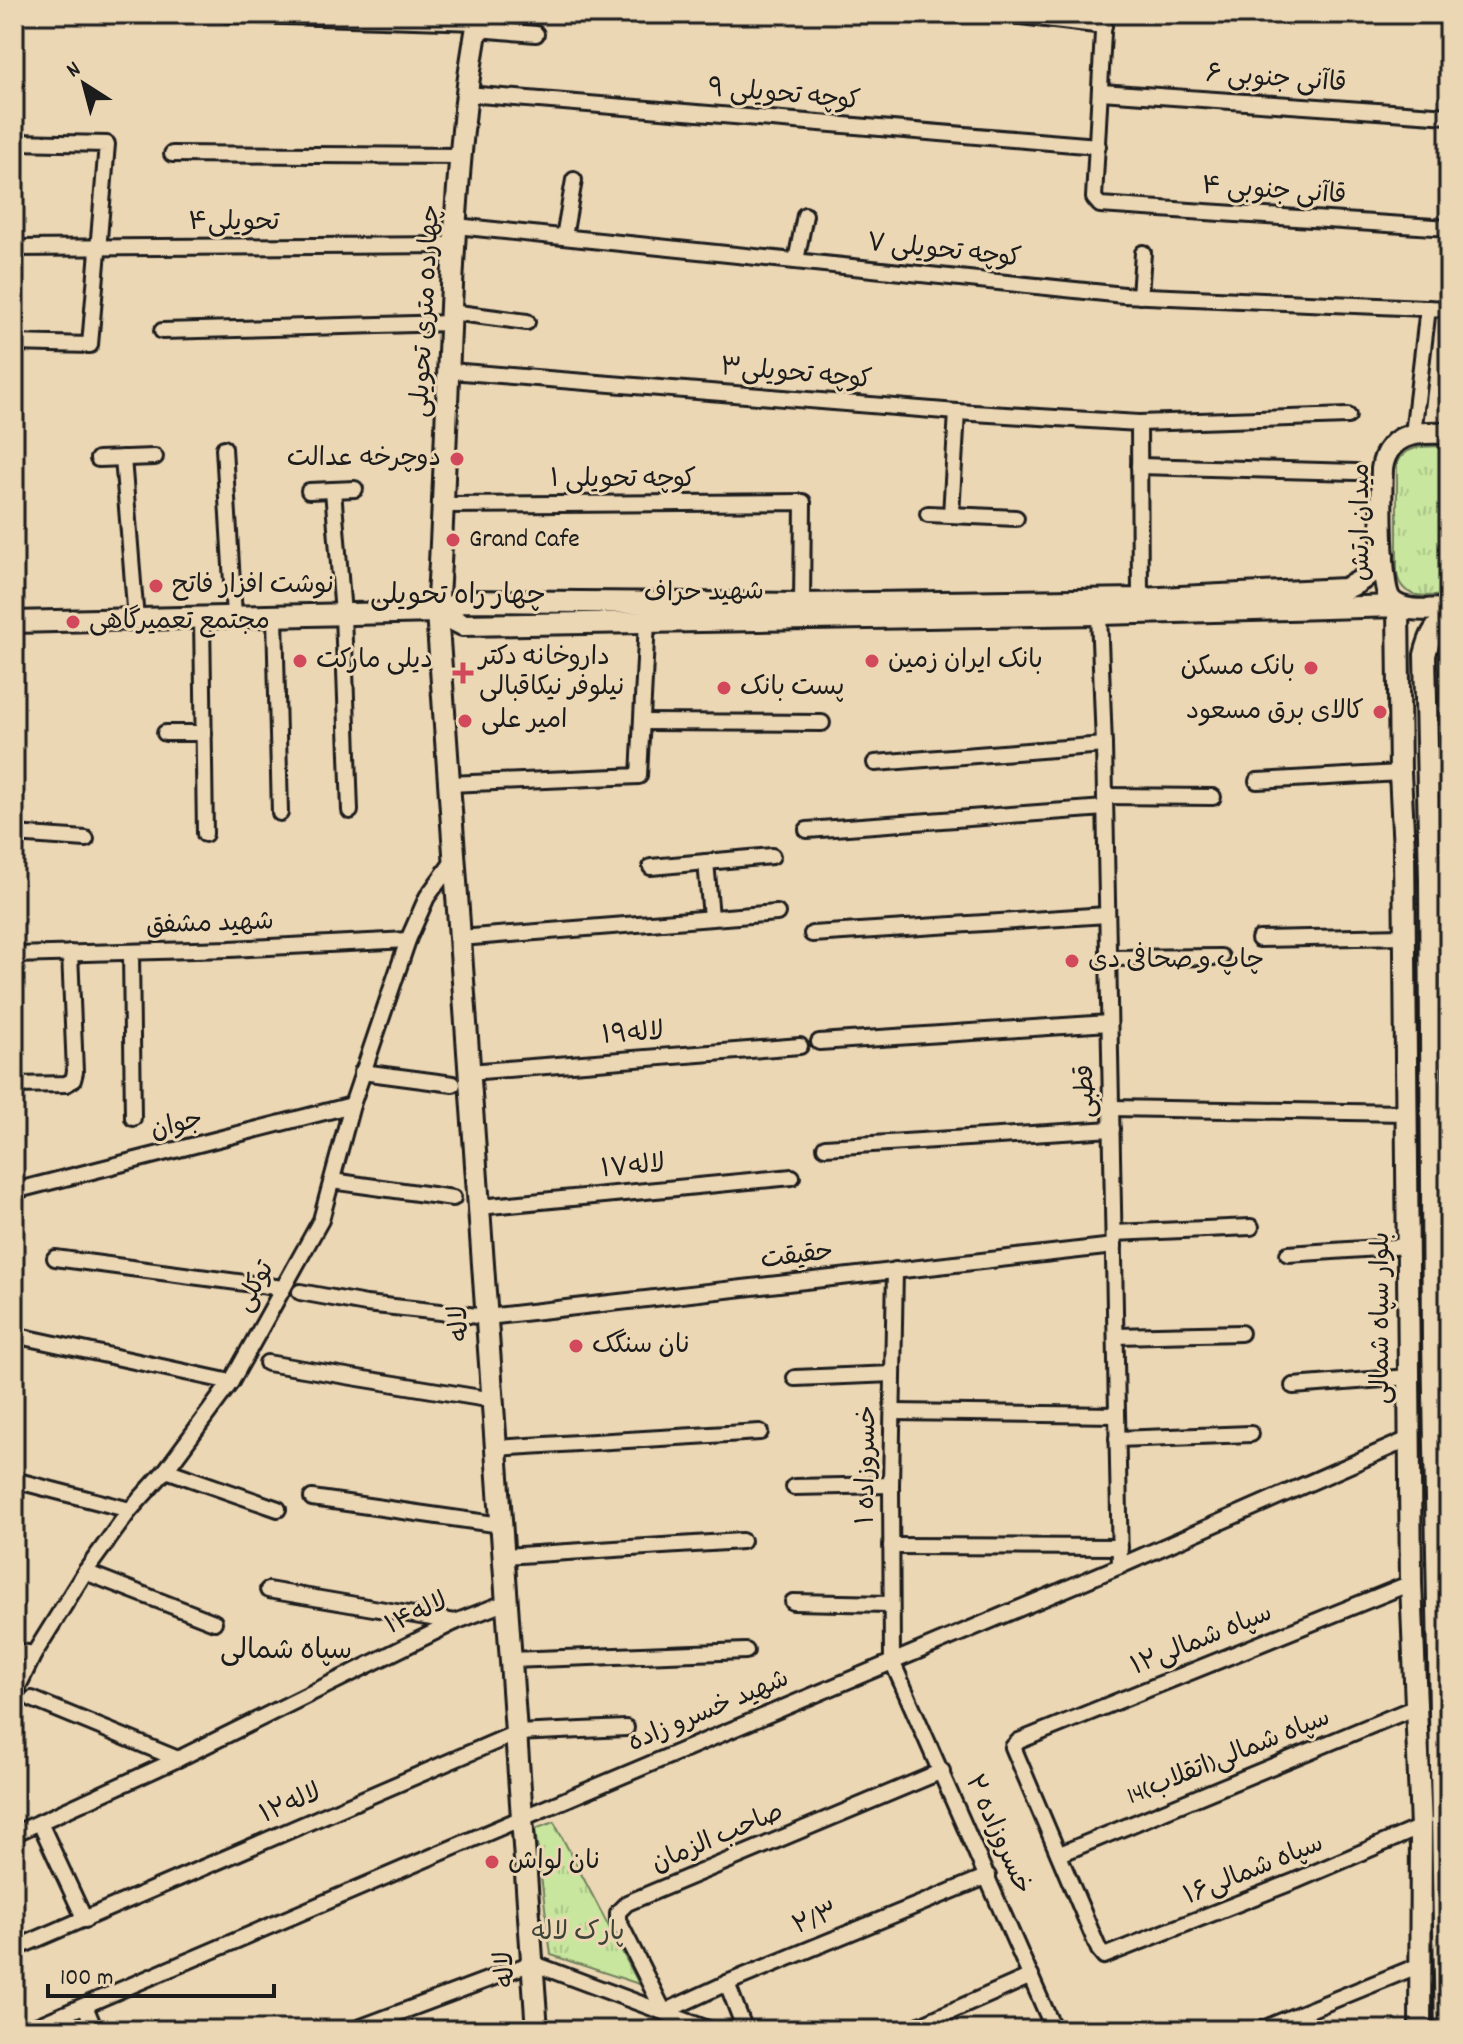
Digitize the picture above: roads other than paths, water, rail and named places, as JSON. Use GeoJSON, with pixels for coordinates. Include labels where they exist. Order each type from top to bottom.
{"type":"FeatureCollection","features":[{"type":"Feature","properties":{"kind":"main road","name":"چهارده متری تحویلی"},"geometry":{"type":"LineString","coordinates":[[437,612],[445,505],[456,236],[467,94],[478,22]]}},
{"type":"Feature","properties":{"kind":"main road"},"geometry":{"type":"LineString","coordinates":[[1413,434],[1449,433]]}},
{"type":"Feature","properties":{"kind":"main road","name":"میدان ارتش"},"geometry":{"type":"LineString","coordinates":[[1413,434],[1397,441],[1384,459],[1385,587],[1389,598],[1398,606],[1419,610],[1449,609]]}},
{"type":"Feature","properties":{"kind":"main road"},"geometry":{"type":"LineString","coordinates":[[14,622],[437,612],[464,601],[550,612],[802,604],[1283,600],[1344,589],[1360,583],[1371,574],[1383,555]]}},
{"type":"Feature","properties":{"kind":"main road","name":"شهید حراف"},"geometry":{"type":"LineString","coordinates":[[550,612],[647,621],[1099,614],[1283,600],[1398,606]]}},
{"type":"Feature","properties":{"kind":"main road","name":"بلوار سپاه شمالی"},"geometry":{"type":"LineString","coordinates":[[1398,606],[1404,850],[1411,1583],[1421,1827],[1420,2030]]}},
{"type":"Feature","properties":{"kind":"main road","name":"لاله"},"geometry":{"type":"LineString","coordinates":[[437,612],[460,938],[461,1078],[479,1207],[537,2030]]}},
{"type":"Feature","properties":{"kind":"main road","name":"بلوار سپاه شمالی"},"geometry":{"type":"LineString","coordinates":[[1446,2030],[1425,655],[1430,636],[1441,621],[1449,617]]}},
{"type":"Feature","properties":{"kind":"main road"},"geometry":{"type":"LineString","coordinates":[[1399,655],[1412,645],[1425,655]]}},
{"type":"Feature","properties":{"kind":"main road"},"geometry":{"type":"LineString","coordinates":[[1406,1041],[1429,1039]]}},
{"type":"Feature","properties":{"kind":"main road"},"geometry":{"type":"LineString","coordinates":[[1414,1655],[1438,1654]]}},
{"type":"Feature","properties":{"kind":"street"},"geometry":{"type":"LineString","coordinates":[[225,14],[478,22],[536,34]]}},
{"type":"Feature","properties":{"kind":"street"},"geometry":{"type":"LineString","coordinates":[[1003,14],[1104,20],[1098,146]]}},
{"type":"Feature","properties":{"kind":"street","name":"قاآنی جنوبی ۶"},"geometry":{"type":"LineString","coordinates":[[1101,92],[1449,116]]}},
{"type":"Feature","properties":{"kind":"street","name":"کوچه تحویلی ۹"},"geometry":{"type":"LineString","coordinates":[[467,94],[1098,146]]}},
{"type":"Feature","properties":{"kind":"street"},"geometry":{"type":"LineString","coordinates":[[14,142],[107,144],[90,345],[14,343]]}},
{"type":"Feature","properties":{"kind":"street","name":"قاآنی جنوبی ۴"},"geometry":{"type":"LineString","coordinates":[[1098,146],[1096,203],[1100,205],[1449,228]]}},
{"type":"Feature","properties":{"kind":"street"},"geometry":{"type":"LineString","coordinates":[[172,154],[463,156]]}},
{"type":"Feature","properties":{"kind":"street"},"geometry":{"type":"LineString","coordinates":[[564,237],[574,180]]}},
{"type":"Feature","properties":{"kind":"street"},"geometry":{"type":"LineString","coordinates":[[796,261],[805,215]]}},
{"type":"Feature","properties":{"kind":"street","name":"تحویلی۴"},"geometry":{"type":"LineString","coordinates":[[14,248],[456,236]]}},
{"type":"Feature","properties":{"kind":"street","name":"کوچه تحویلی ۷"},"geometry":{"type":"LineString","coordinates":[[456,236],[564,237],[1140,296],[1449,309]]}},
{"type":"Feature","properties":{"kind":"street"},"geometry":{"type":"LineString","coordinates":[[1140,296],[1143,253]]}},
{"type":"Feature","properties":{"kind":"street"},"geometry":{"type":"LineString","coordinates":[[1413,434],[1428,308]]}},
{"type":"Feature","properties":{"kind":"street"},"geometry":{"type":"LineString","coordinates":[[162,331],[451,317],[527,322]]}},
{"type":"Feature","properties":{"kind":"street","name":"کوچه تحویلی۳"},"geometry":{"type":"LineString","coordinates":[[450,371],[957,412],[1139,423],[1348,416]]}},
{"type":"Feature","properties":{"kind":"street"},"geometry":{"type":"LineString","coordinates":[[951,515],[957,412]]}},
{"type":"Feature","properties":{"kind":"street"},"geometry":{"type":"LineString","coordinates":[[1139,423],[1140,599]]}},
{"type":"Feature","properties":{"kind":"street"},"geometry":{"type":"LineString","coordinates":[[224,448],[234,616]]}},
{"type":"Feature","properties":{"kind":"street"},"geometry":{"type":"LineString","coordinates":[[98,459],[155,457]]}},
{"type":"Feature","properties":{"kind":"street"},"geometry":{"type":"LineString","coordinates":[[123,458],[136,620]]}},
{"type":"Feature","properties":{"kind":"street"},"geometry":{"type":"LineString","coordinates":[[1139,466],[1356,472]]}},
{"type":"Feature","properties":{"kind":"street"},"geometry":{"type":"LineString","coordinates":[[309,491],[355,489]]}},
{"type":"Feature","properties":{"kind":"street"},"geometry":{"type":"LineString","coordinates":[[333,490],[343,614],[350,811]]}},
{"type":"Feature","properties":{"kind":"street","name":"کوچه تحویلی ۱"},"geometry":{"type":"LineString","coordinates":[[445,505],[803,502],[802,604]]}},
{"type":"Feature","properties":{"kind":"street"},"geometry":{"type":"LineString","coordinates":[[928,514],[1016,518]]}},
{"type":"Feature","properties":{"kind":"street","name":"قطبی"},"geometry":{"type":"LineString","coordinates":[[1099,614],[1120,1566]]}},
{"type":"Feature","properties":{"kind":"street"},"geometry":{"type":"LineString","coordinates":[[275,617],[280,813]]}},
{"type":"Feature","properties":{"kind":"street"},"geometry":{"type":"LineString","coordinates":[[202,618],[205,834]]}},
{"type":"Feature","properties":{"kind":"street"},"geometry":{"type":"LineString","coordinates":[[449,784],[639,776],[647,621]]}},
{"type":"Feature","properties":{"kind":"street"},"geometry":{"type":"LineString","coordinates":[[642,722],[822,723]]}},
{"type":"Feature","properties":{"kind":"street"},"geometry":{"type":"LineString","coordinates":[[165,733],[204,733]]}},
{"type":"Feature","properties":{"kind":"street"},"geometry":{"type":"LineString","coordinates":[[875,763],[1104,745]]}},
{"type":"Feature","properties":{"kind":"street"},"geometry":{"type":"LineString","coordinates":[[1257,781],[1400,773]]}},
{"type":"Feature","properties":{"kind":"street"},"geometry":{"type":"LineString","coordinates":[[807,830],[1105,802],[1213,797]]}},
{"type":"Feature","properties":{"kind":"street"},"geometry":{"type":"LineString","coordinates":[[14,834],[86,839]]}},
{"type":"Feature","properties":{"kind":"street"},"geometry":{"type":"LineString","coordinates":[[651,867],[772,856]]}},
{"type":"Feature","properties":{"kind":"street","name":"توکلی"},"geometry":{"type":"LineString","coordinates":[[14,1695],[34,1654],[85,1572],[231,1382],[321,1220],[362,1072],[408,940],[427,897],[454,860]]}},
{"type":"Feature","properties":{"kind":"street"},"geometry":{"type":"LineString","coordinates":[[706,862],[711,917]]}},
{"type":"Feature","properties":{"kind":"street"},"geometry":{"type":"LineString","coordinates":[[460,938],[777,913]]}},
{"type":"Feature","properties":{"kind":"street"},"geometry":{"type":"LineString","coordinates":[[812,934],[1107,915]]}},
{"type":"Feature","properties":{"kind":"street"},"geometry":{"type":"LineString","coordinates":[[1259,939],[1404,936]]}},
{"type":"Feature","properties":{"kind":"street","name":"شهید مشفق"},"geometry":{"type":"LineString","coordinates":[[14,955],[408,940]]}},
{"type":"Feature","properties":{"kind":"street"},"geometry":{"type":"LineString","coordinates":[[131,952],[133,1118]]}},
{"type":"Feature","properties":{"kind":"street"},"geometry":{"type":"LineString","coordinates":[[14,1085],[66,1084],[73,1080],[70,953]]}},
{"type":"Feature","properties":{"kind":"street"},"geometry":{"type":"LineString","coordinates":[[1108,958],[1221,957]]}},
{"type":"Feature","properties":{"kind":"street"},"geometry":{"type":"LineString","coordinates":[[819,1042],[1109,1023]]}},
{"type":"Feature","properties":{"kind":"street","name":"لاله۱۹"},"geometry":{"type":"LineString","coordinates":[[362,1072],[461,1078],[800,1046]]}},
{"type":"Feature","properties":{"kind":"street","name":"جوان"},"geometry":{"type":"LineString","coordinates":[[14,1191],[352,1105]]}},
{"type":"Feature","properties":{"kind":"street"},"geometry":{"type":"LineString","coordinates":[[1111,1108],[1406,1113]]}},
{"type":"Feature","properties":{"kind":"street"},"geometry":{"type":"LineString","coordinates":[[825,1147],[1112,1129]]}},
{"type":"Feature","properties":{"kind":"street","name":"لاله۱۷"},"geometry":{"type":"LineString","coordinates":[[479,1207],[792,1177]]}},
{"type":"Feature","properties":{"kind":"street"},"geometry":{"type":"LineString","coordinates":[[332,1181],[453,1198]]}},
{"type":"Feature","properties":{"kind":"street","name":"حقیقت"},"geometry":{"type":"LineString","coordinates":[[300,1292],[366,1304],[487,1317],[895,1270],[1114,1240],[1251,1227]]}},
{"type":"Feature","properties":{"kind":"street"},"geometry":{"type":"LineString","coordinates":[[1288,1254],[1408,1246]]}},
{"type":"Feature","properties":{"kind":"street"},"geometry":{"type":"LineString","coordinates":[[55,1258],[283,1288]]}},
{"type":"Feature","properties":{"kind":"street","name":"خسروزاده ۱"},"geometry":{"type":"LineString","coordinates":[[892,1661],[890,1604],[895,1270]]}},
{"type":"Feature","properties":{"kind":"street"},"geometry":{"type":"LineString","coordinates":[[1116,1336],[1241,1333]]}},
{"type":"Feature","properties":{"kind":"street"},"geometry":{"type":"LineString","coordinates":[[14,1335],[231,1382]]}},
{"type":"Feature","properties":{"kind":"street"},"geometry":{"type":"LineString","coordinates":[[267,1363],[493,1400]]}},
{"type":"Feature","properties":{"kind":"street"},"geometry":{"type":"LineString","coordinates":[[795,1378],[893,1374]]}},
{"type":"Feature","properties":{"kind":"street"},"geometry":{"type":"LineString","coordinates":[[1293,1386],[1409,1377]]}},
{"type":"Feature","properties":{"kind":"street"},"geometry":{"type":"LineString","coordinates":[[893,1412],[1117,1415]]}},
{"type":"Feature","properties":{"kind":"street"},"geometry":{"type":"LineString","coordinates":[[496,1448],[760,1432]]}},
{"type":"Feature","properties":{"kind":"street"},"geometry":{"type":"LineString","coordinates":[[1117,1439],[1251,1434]]}},
{"type":"Feature","properties":{"kind":"street","name":"شهید خسرو زاده"},"geometry":{"type":"LineString","coordinates":[[27,2030],[1120,1566],[1409,1439]]}},
{"type":"Feature","properties":{"kind":"street"},"geometry":{"type":"LineString","coordinates":[[166,1470],[278,1509]]}},
{"type":"Feature","properties":{"kind":"street"},"geometry":{"type":"LineString","coordinates":[[14,1480],[130,1510]]}},
{"type":"Feature","properties":{"kind":"street"},"geometry":{"type":"LineString","coordinates":[[794,1487],[891,1485]]}},
{"type":"Feature","properties":{"kind":"street"},"geometry":{"type":"LineString","coordinates":[[312,1498],[501,1525]]}},
{"type":"Feature","properties":{"kind":"street"},"geometry":{"type":"LineString","coordinates":[[504,1556],[742,1541]]}},
{"type":"Feature","properties":{"kind":"street"},"geometry":{"type":"LineString","coordinates":[[891,1546],[1120,1547]]}},
{"type":"Feature","properties":{"kind":"street"},"geometry":{"type":"LineString","coordinates":[[85,1572],[214,1622]]}},
{"type":"Feature","properties":{"kind":"street","name":"سپاه شمالی۱۲"},"geometry":{"type":"LineString","coordinates":[[1060,1854],[1013,1747],[1019,1741],[1411,1583]]}},
{"type":"Feature","properties":{"kind":"street"},"geometry":{"type":"LineString","coordinates":[[268,1590],[455,1622]]}},
{"type":"Feature","properties":{"kind":"street","name":"لاله۱۴"},"geometry":{"type":"LineString","coordinates":[[14,1834],[178,1759],[455,1622],[507,1602]]}},
{"type":"Feature","properties":{"kind":"street"},"geometry":{"type":"LineString","coordinates":[[793,1602],[890,1604]]}},
{"type":"Feature","properties":{"kind":"street"},"geometry":{"type":"LineString","coordinates":[[14,1651],[34,1654]]}},
{"type":"Feature","properties":{"kind":"street"},"geometry":{"type":"LineString","coordinates":[[511,1660],[746,1651]]}},
{"type":"Feature","properties":{"kind":"street","name":"خسروزاده ۲"},"geometry":{"type":"LineString","coordinates":[[892,1661],[1054,2030]]}},
{"type":"Feature","properties":{"kind":"street"},"geometry":{"type":"LineString","coordinates":[[32,1699],[178,1759]]}},
{"type":"Feature","properties":{"kind":"street","name":"14سپاه شمالی(اتقلاب)"},"geometry":{"type":"LineString","coordinates":[[1060,1854],[1416,1707]]}},
{"type":"Feature","properties":{"kind":"street"},"geometry":{"type":"LineString","coordinates":[[516,1733],[626,1728]]}},
{"type":"Feature","properties":{"kind":"street","name":"لاله۱۲"},"geometry":{"type":"LineString","coordinates":[[14,1949],[516,1733]]}},
{"type":"Feature","properties":{"kind":"street","name":"صاحب الزمان"},"geometry":{"type":"LineString","coordinates":[[664,2012],[618,1920],[618,1912],[627,1903],[942,1771]]}},
{"type":"Feature","properties":{"kind":"street"},"geometry":{"type":"LineString","coordinates":[[40,1823],[85,1920]]}},
{"type":"Feature","properties":{"kind":"street","name":"سپاه شمالی۱۶"},"geometry":{"type":"LineString","coordinates":[[1060,1854],[1104,1956],[1295,1881],[1421,1827]]}},
{"type":"Feature","properties":{"kind":"street","name":"۲/۳"},"geometry":{"type":"LineString","coordinates":[[664,2012],[988,1876]]}},
{"type":"Feature","properties":{"kind":"street"},"geometry":{"type":"LineString","coordinates":[[353,2030],[532,1963],[711,2030]]}},
{"type":"Feature","properties":{"kind":"street"},"geometry":{"type":"LineString","coordinates":[[1260,2030],[1420,1965]]}},
{"type":"Feature","properties":{"kind":"street"},"geometry":{"type":"LineString","coordinates":[[909,2030],[1031,1976]]}},
{"type":"Feature","properties":{"kind":"street"},"geometry":{"type":"LineString","coordinates":[[727,1983],[745,2030]]}},
{"type":"Feature","properties":{"kind":"street"},"geometry":{"type":"LineString","coordinates":[[85,2006],[95,2030]]}},
{"type":"Feature","properties":{"kind":"place","name":"دوچرخه عدالت"},"geometry":{"type":"Point","coordinates":[457,459]}},
{"type":"Feature","properties":{"kind":"place","name":"Grand Cafe"},"geometry":{"type":"Point","coordinates":[453,540]}},
{"type":"Feature","properties":{"kind":"place","name":"نوشت افزار فاتح"},"geometry":{"type":"Point","coordinates":[156,586]}},
{"type":"Feature","properties":{"kind":"place","name":"مجتمع تعمیرگاهی"},"geometry":{"type":"Point","coordinates":[73,622]}},
{"type":"Feature","properties":{"kind":"place","name":"دیلی مارکت"},"geometry":{"type":"Point","coordinates":[300,661]}},
{"type":"Feature","properties":{"kind":"place","name":"بانک ایران زمین"},"geometry":{"type":"Point","coordinates":[872,661]}},
{"type":"Feature","properties":{"kind":"place","name":"بانک مسکن"},"geometry":{"type":"Point","coordinates":[1311,668]}},
{"type":"Feature","properties":{"kind":"place","name":"داروخانه دکتر نیلوفر نیکاقبالی"},"geometry":{"type":"Point","coordinates":[463,673]}},
{"type":"Feature","properties":{"kind":"place","name":"پست بانک"},"geometry":{"type":"Point","coordinates":[724,688]}},
{"type":"Feature","properties":{"kind":"place","name":"کالای برق مسعود"},"geometry":{"type":"Point","coordinates":[1380,712]}},
{"type":"Feature","properties":{"kind":"place","name":"امیر علی"},"geometry":{"type":"Point","coordinates":[465,721]}},
{"type":"Feature","properties":{"kind":"place","name":"چاپ و صحافی دی"},"geometry":{"type":"Point","coordinates":[1072,961]}},
{"type":"Feature","properties":{"kind":"place","name":"نان سنگک"},"geometry":{"type":"Point","coordinates":[576,1346]}},
{"type":"Feature","properties":{"kind":"place","name":"نان لواش"},"geometry":{"type":"Point","coordinates":[492,1862]}},
{"type":"Feature","properties":{"kind":"district","name":"چهار راه تحویلی"},"geometry":{"type":"Point","coordinates":[458,598]}},
{"type":"Feature","properties":{"kind":"district","name":"سپاه شمالی"},"geometry":{"type":"Point","coordinates":[286,1653]}},
{"type":"Feature","properties":{"kind":"park label","name":"پارک لاله"},"geometry":{"type":"Point","coordinates":[578,1933]}}]}
